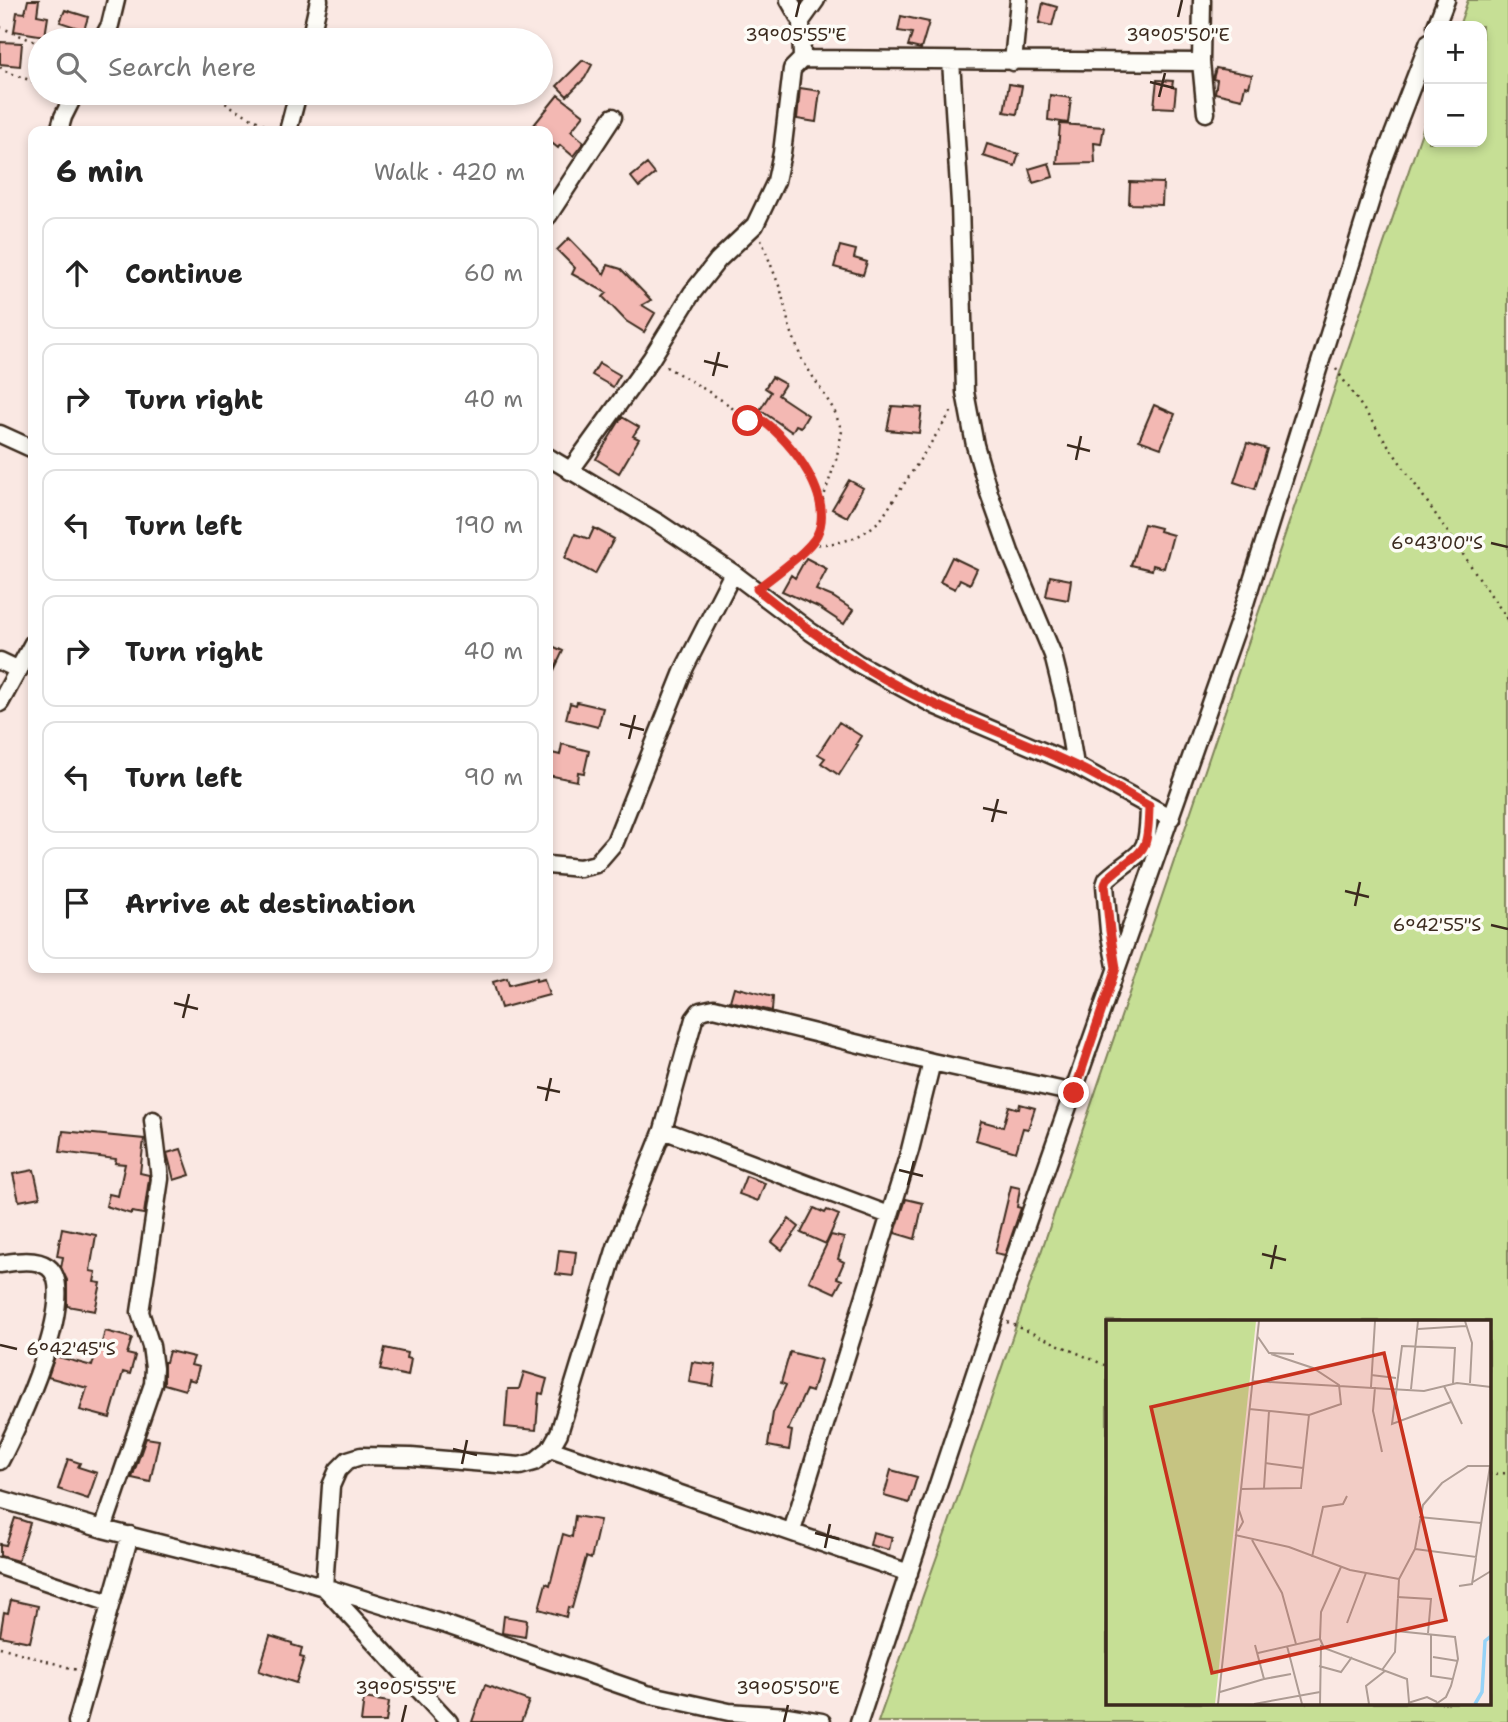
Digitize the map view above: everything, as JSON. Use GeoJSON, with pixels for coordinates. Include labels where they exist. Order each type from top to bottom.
{"type":"FeatureCollection","features":[{"type":"Feature","properties":{"kind":"street"},"geometry":{"type":"LineString","coordinates":[[108,28],[116,0]]}},
{"type":"Feature","properties":{"kind":"street"},"geometry":{"type":"LineString","coordinates":[[313,28],[319,0]]}},
{"type":"Feature","properties":{"kind":"street"},"geometry":{"type":"LineString","coordinates":[[789,0],[801,21],[802,59]]}},
{"type":"Feature","properties":{"kind":"street"},"geometry":{"type":"LineString","coordinates":[[801,21],[816,0]]}},
{"type":"Feature","properties":{"kind":"street"},"geometry":{"type":"LineString","coordinates":[[1013,62],[1019,0]]}},
{"type":"Feature","properties":{"kind":"street"},"geometry":{"type":"LineString","coordinates":[[1202,0],[1201,62],[1206,113]]}},
{"type":"Feature","properties":{"kind":"street"},"geometry":{"type":"LineString","coordinates":[[1438,21],[1446,0]]}},
{"type":"Feature","properties":{"kind":"street"},"geometry":{"type":"LineString","coordinates":[[859,1722],[994,1316],[1242,613],[1383,161],[1424,56]]}},
{"type":"Feature","properties":{"kind":"street"},"geometry":{"type":"LineString","coordinates":[[570,471],[650,359],[692,293],[718,260],[755,225],[776,181],[792,69],[802,59],[1201,62]]}},
{"type":"Feature","properties":{"kind":"street"},"geometry":{"type":"LineString","coordinates":[[951,61],[960,203],[965,392],[975,444],[989,493],[1010,552],[1053,655],[1065,699],[1075,765]]}},
{"type":"Feature","properties":{"kind":"street"},"geometry":{"type":"LineString","coordinates":[[60,126],[69,105]]}},
{"type":"Feature","properties":{"kind":"street"},"geometry":{"type":"LineString","coordinates":[[289,126],[295,105]]}},
{"type":"Feature","properties":{"kind":"street"},"geometry":{"type":"LineString","coordinates":[[553,208],[613,117]]}},
{"type":"Feature","properties":{"kind":"street"},"geometry":{"type":"LineString","coordinates":[[0,434],[28,447]]}},
{"type":"Feature","properties":{"kind":"street"},"geometry":{"type":"LineString","coordinates":[[553,460],[657,522],[757,589],[810,632],[857,663],[936,706],[1075,765],[1171,818]]}},
{"type":"Feature","properties":{"kind":"street"},"geometry":{"type":"LineString","coordinates":[[553,866],[580,869],[596,864],[615,842],[685,667],[733,573]]}},
{"type":"Feature","properties":{"kind":"street"},"geometry":{"type":"LineString","coordinates":[[0,703],[28,653]]}},
{"type":"Feature","properties":{"kind":"street"},"geometry":{"type":"LineString","coordinates":[[0,661],[19,670]]}},
{"type":"Feature","properties":{"kind":"street"},"geometry":{"type":"LineString","coordinates":[[1116,968],[1105,885],[1107,879],[1144,848],[1149,829],[1149,806]]}},
{"type":"Feature","properties":{"kind":"street"},"geometry":{"type":"LineString","coordinates":[[449,1722],[324,1587],[331,1486],[338,1470],[348,1460],[361,1456],[411,1457],[520,1466],[534,1462],[550,1449],[566,1412],[616,1247],[663,1130],[694,1019],[700,1010],[714,1008],[932,1062],[1074,1093]]}},
{"type":"Feature","properties":{"kind":"street"},"geometry":{"type":"LineString","coordinates":[[792,1531],[910,1150],[932,1062]]}},
{"type":"Feature","properties":{"kind":"street"},"geometry":{"type":"LineString","coordinates":[[103,1529],[153,1384],[151,1346],[140,1312],[160,1179],[153,1119]]}},
{"type":"Feature","properties":{"kind":"street"},"geometry":{"type":"LineString","coordinates":[[663,1130],[889,1215]]}},
{"type":"Feature","properties":{"kind":"street"},"geometry":{"type":"LineString","coordinates":[[0,1264],[35,1262],[48,1267],[56,1276],[59,1289],[51,1336],[34,1387],[0,1461]]}},
{"type":"Feature","properties":{"kind":"street"},"geometry":{"type":"LineString","coordinates":[[550,1449],[909,1573]]}},
{"type":"Feature","properties":{"kind":"street"},"geometry":{"type":"LineString","coordinates":[[0,1499],[324,1587],[444,1624],[647,1693],[729,1712],[787,1716],[822,1722]]}},
{"type":"Feature","properties":{"kind":"street"},"geometry":{"type":"LineString","coordinates":[[76,1722],[130,1535]]}},
{"type":"Feature","properties":{"kind":"street"},"geometry":{"type":"LineString","coordinates":[[0,1566],[110,1604]]}},
{"type":"Feature","properties":{"kind":"path"},"geometry":{"type":"LineString","coordinates":[[0,27],[28,39]]}},
{"type":"Feature","properties":{"kind":"path"},"geometry":{"type":"LineString","coordinates":[[0,67],[28,80]]}},
{"type":"Feature","properties":{"kind":"path"},"geometry":{"type":"LineString","coordinates":[[229,105],[267,126]]}},
{"type":"Feature","properties":{"kind":"path"},"geometry":{"type":"LineString","coordinates":[[755,225],[781,290],[789,325],[801,358],[834,410],[842,431],[820,509]]}},
{"type":"Feature","properties":{"kind":"path"},"geometry":{"type":"LineString","coordinates":[[1324,351],[1508,620]]}},
{"type":"Feature","properties":{"kind":"path"},"geometry":{"type":"LineString","coordinates":[[650,359],[698,384],[748,421],[763,421],[794,451],[807,472],[822,522],[811,545],[757,589]]}},
{"type":"Feature","properties":{"kind":"path"},"geometry":{"type":"LineString","coordinates":[[811,545],[851,540],[868,533],[882,518],[926,447],[965,392]]}},
{"type":"Feature","properties":{"kind":"path"},"geometry":{"type":"LineString","coordinates":[[994,1316],[1106,1366]]}},
{"type":"Feature","properties":{"kind":"path"},"geometry":{"type":"LineString","coordinates":[[1490,1474],[1508,1472]]}},
{"type":"Feature","properties":{"kind":"path"},"geometry":{"type":"LineString","coordinates":[[0,1647],[90,1674]]}},
{"type":"Feature","properties":{"kind":"green space"},"geometry":{"type":"Polygon","coordinates":[[[1468,0],[1508,0],[1508,1722],[878,1722],[951,1517],[1424,126],[1424,147],[1487,147],[1487,21],[1461,21],[1468,0]]]}},
{"type":"Feature","properties":{"kind":"building"},"geometry":{"type":"Polygon","coordinates":[[[28,0],[39,0],[37,15],[48,17],[46,28],[28,28],[28,33],[14,31],[17,12],[25,13],[28,0]]]}},
{"type":"Feature","properties":{"kind":"building"},"geometry":{"type":"Polygon","coordinates":[[[1043,3],[1057,7],[1052,26],[1039,23],[1043,3]]]}},
{"type":"Feature","properties":{"kind":"building"},"geometry":{"type":"Polygon","coordinates":[[[65,10],[88,17],[85,28],[60,22],[65,10]]]}},
{"type":"Feature","properties":{"kind":"building"},"geometry":{"type":"Polygon","coordinates":[[[901,16],[929,22],[921,49],[908,46],[912,33],[898,31],[901,16]]]}},
{"type":"Feature","properties":{"kind":"building"},"geometry":{"type":"Polygon","coordinates":[[[0,42],[22,43],[20,66],[0,64],[0,42]]]}},
{"type":"Feature","properties":{"kind":"building"},"geometry":{"type":"Polygon","coordinates":[[[583,60],[592,65],[585,78],[567,96],[557,86],[583,60]]]}},
{"type":"Feature","properties":{"kind":"building"},"geometry":{"type":"Polygon","coordinates":[[[1216,68],[1252,75],[1249,87],[1245,86],[1242,99],[1215,93],[1217,80],[1213,79],[1216,68]]]}},
{"type":"Feature","properties":{"kind":"building"},"geometry":{"type":"Polygon","coordinates":[[[1157,80],[1173,81],[1172,87],[1176,88],[1174,108],[1154,107],[1157,80]]]}},
{"type":"Feature","properties":{"kind":"building"},"geometry":{"type":"Polygon","coordinates":[[[1009,84],[1022,86],[1017,114],[1004,112],[1009,84]]]}},
{"type":"Feature","properties":{"kind":"building"},"geometry":{"type":"Polygon","coordinates":[[[800,88],[820,91],[816,122],[797,119],[800,88]]]}},
{"type":"Feature","properties":{"kind":"building"},"geometry":{"type":"Polygon","coordinates":[[[558,95],[584,115],[571,131],[584,142],[573,156],[560,145],[558,148],[553,144],[553,126],[533,126],[550,105],[553,105],[558,95]]]}},
{"type":"Feature","properties":{"kind":"building"},"geometry":{"type":"Polygon","coordinates":[[[1050,95],[1071,98],[1068,123],[1048,120],[1050,95]]]}},
{"type":"Feature","properties":{"kind":"building"},"geometry":{"type":"Polygon","coordinates":[[[1060,124],[1104,127],[1101,144],[1094,143],[1095,163],[1057,164],[1060,124]]]}},
{"type":"Feature","properties":{"kind":"building"},"geometry":{"type":"Polygon","coordinates":[[[987,144],[1019,154],[1015,166],[983,156],[987,144]]]}},
{"type":"Feature","properties":{"kind":"building"},"geometry":{"type":"Polygon","coordinates":[[[1049,163],[1053,177],[1033,183],[1029,169],[1049,163]]]}},
{"type":"Feature","properties":{"kind":"building"},"geometry":{"type":"Polygon","coordinates":[[[647,164],[655,174],[639,187],[631,177],[647,164]]]}},
{"type":"Feature","properties":{"kind":"building"},"geometry":{"type":"Polygon","coordinates":[[[1130,182],[1163,183],[1162,205],[1129,204],[1130,182]]]}},
{"type":"Feature","properties":{"kind":"building"},"geometry":{"type":"Polygon","coordinates":[[[569,238],[604,274],[608,265],[621,269],[651,300],[642,305],[655,313],[644,332],[626,321],[603,297],[607,293],[572,274],[575,268],[557,250],[569,238]]]}},
{"type":"Feature","properties":{"kind":"building"},"geometry":{"type":"Polygon","coordinates":[[[840,246],[856,250],[854,258],[867,262],[863,275],[834,267],[840,246]]]}},
{"type":"Feature","properties":{"kind":"building"},"geometry":{"type":"Polygon","coordinates":[[[599,363],[620,375],[613,387],[592,375],[599,363]]]}},
{"type":"Feature","properties":{"kind":"building"},"geometry":{"type":"Polygon","coordinates":[[[772,377],[785,384],[778,395],[808,415],[801,427],[796,425],[792,432],[760,410],[771,392],[765,388],[772,377]]]}},
{"type":"Feature","properties":{"kind":"building"},"geometry":{"type":"Polygon","coordinates":[[[1154,405],[1175,414],[1161,448],[1139,440],[1154,405]]]}},
{"type":"Feature","properties":{"kind":"building"},"geometry":{"type":"Polygon","coordinates":[[[892,406],[922,408],[919,433],[887,430],[892,406]]]}},
{"type":"Feature","properties":{"kind":"building"},"geometry":{"type":"Polygon","coordinates":[[[622,417],[639,427],[633,436],[639,439],[619,473],[596,459],[622,417]]]}},
{"type":"Feature","properties":{"kind":"building"},"geometry":{"type":"Polygon","coordinates":[[[1247,443],[1267,449],[1255,489],[1234,482],[1247,443]]]}},
{"type":"Feature","properties":{"kind":"building"},"geometry":{"type":"Polygon","coordinates":[[[849,480],[863,488],[847,517],[832,509],[849,480]]]}},
{"type":"Feature","properties":{"kind":"building"},"geometry":{"type":"Polygon","coordinates":[[[1144,524],[1173,535],[1164,568],[1153,565],[1152,570],[1131,565],[1144,524]]]}},
{"type":"Feature","properties":{"kind":"building"},"geometry":{"type":"Polygon","coordinates":[[[594,528],[614,539],[595,574],[565,558],[575,534],[589,539],[594,528]]]}},
{"type":"Feature","properties":{"kind":"building"},"geometry":{"type":"Polygon","coordinates":[[[952,557],[977,569],[970,584],[960,579],[955,589],[940,582],[952,557]]]}},
{"type":"Feature","properties":{"kind":"building"},"geometry":{"type":"Polygon","coordinates":[[[806,558],[827,569],[816,590],[853,610],[844,624],[818,607],[782,591],[791,575],[795,578],[806,558]]]}},
{"type":"Feature","properties":{"kind":"building"},"geometry":{"type":"Polygon","coordinates":[[[1050,576],[1071,580],[1068,600],[1046,596],[1050,576]]]}},
{"type":"Feature","properties":{"kind":"building"},"geometry":{"type":"Polygon","coordinates":[[[553,646],[563,651],[553,672],[553,646]]]}},
{"type":"Feature","properties":{"kind":"building"},"geometry":{"type":"Polygon","coordinates":[[[577,702],[603,708],[598,727],[566,719],[570,703],[576,705],[577,702]]]}},
{"type":"Feature","properties":{"kind":"building"},"geometry":{"type":"Polygon","coordinates":[[[839,722],[861,736],[839,775],[821,763],[825,758],[818,754],[839,722]]]}},
{"type":"Feature","properties":{"kind":"building"},"geometry":{"type":"Polygon","coordinates":[[[562,744],[589,751],[584,773],[578,772],[577,781],[553,776],[553,753],[560,755],[562,744]]]}},
{"type":"Feature","properties":{"kind":"building"},"geometry":{"type":"Polygon","coordinates":[[[507,978],[509,985],[536,978],[536,981],[544,979],[549,995],[501,1008],[493,982],[507,978]]]}},
{"type":"Feature","properties":{"kind":"building"},"geometry":{"type":"Polygon","coordinates":[[[734,987],[773,997],[772,1011],[730,1001],[734,987]]]}},
{"type":"Feature","properties":{"kind":"building"},"geometry":{"type":"Polygon","coordinates":[[[1020,1104],[1035,1108],[1028,1129],[1023,1128],[1016,1152],[976,1140],[981,1121],[1003,1127],[1009,1106],[1019,1109],[1020,1104]]]}},
{"type":"Feature","properties":{"kind":"building"},"geometry":{"type":"Polygon","coordinates":[[[63,1131],[144,1139],[140,1173],[149,1175],[149,1179],[144,1214],[131,1214],[106,1206],[109,1194],[118,1196],[125,1164],[115,1163],[116,1159],[60,1152],[63,1131]]]}},
{"type":"Feature","properties":{"kind":"building"},"geometry":{"type":"Polygon","coordinates":[[[181,1149],[190,1175],[174,1180],[167,1153],[181,1149]]]}},
{"type":"Feature","properties":{"kind":"building"},"geometry":{"type":"Polygon","coordinates":[[[34,1170],[40,1197],[19,1201],[13,1174],[34,1170]]]}},
{"type":"Feature","properties":{"kind":"building"},"geometry":{"type":"Polygon","coordinates":[[[746,1176],[765,1183],[758,1201],[739,1194],[746,1176]]]}},
{"type":"Feature","properties":{"kind":"building"},"geometry":{"type":"Polygon","coordinates":[[[1011,1186],[1020,1188],[1017,1207],[1021,1208],[1005,1255],[995,1253],[1011,1186]]]}},
{"type":"Feature","properties":{"kind":"building"},"geometry":{"type":"Polygon","coordinates":[[[906,1199],[923,1203],[915,1239],[895,1233],[906,1199]]]}},
{"type":"Feature","properties":{"kind":"building"},"geometry":{"type":"Polygon","coordinates":[[[814,1208],[839,1215],[826,1244],[801,1233],[814,1208]]]}},
{"type":"Feature","properties":{"kind":"building"},"geometry":{"type":"Polygon","coordinates":[[[789,1219],[799,1227],[782,1250],[772,1242],[789,1219]]]}},
{"type":"Feature","properties":{"kind":"building"},"geometry":{"type":"Polygon","coordinates":[[[62,1228],[96,1235],[90,1271],[96,1272],[94,1282],[101,1283],[95,1311],[67,1306],[67,1280],[61,1268],[63,1257],[57,1256],[62,1228]]]}},
{"type":"Feature","properties":{"kind":"building"},"geometry":{"type":"Polygon","coordinates":[[[831,1235],[844,1238],[838,1259],[844,1262],[837,1278],[842,1280],[835,1293],[809,1281],[831,1235]]]}},
{"type":"Feature","properties":{"kind":"building"},"geometry":{"type":"Polygon","coordinates":[[[559,1250],[576,1252],[573,1276],[556,1274],[559,1250]]]}},
{"type":"Feature","properties":{"kind":"building"},"geometry":{"type":"Polygon","coordinates":[[[105,1331],[132,1338],[127,1354],[135,1356],[130,1374],[123,1372],[110,1418],[80,1410],[87,1388],[48,1377],[55,1356],[92,1366],[105,1331]]]}},
{"type":"Feature","properties":{"kind":"building"},"geometry":{"type":"Polygon","coordinates":[[[385,1348],[407,1353],[406,1358],[411,1359],[408,1376],[380,1370],[385,1348]]]}},
{"type":"Feature","properties":{"kind":"building"},"geometry":{"type":"Polygon","coordinates":[[[169,1351],[194,1357],[191,1365],[199,1367],[195,1381],[188,1379],[185,1390],[164,1384],[164,1362],[169,1351]]]}},
{"type":"Feature","properties":{"kind":"building"},"geometry":{"type":"Polygon","coordinates":[[[790,1352],[821,1360],[812,1392],[806,1390],[788,1430],[792,1431],[789,1450],[768,1446],[773,1413],[786,1385],[781,1383],[790,1352]]]}},
{"type":"Feature","properties":{"kind":"building"},"geometry":{"type":"Polygon","coordinates":[[[692,1362],[716,1365],[713,1386],[689,1382],[692,1362]]]}},
{"type":"Feature","properties":{"kind":"building"},"geometry":{"type":"Polygon","coordinates":[[[524,1372],[547,1379],[543,1394],[539,1393],[536,1430],[505,1427],[508,1389],[519,1389],[524,1372]]]}},
{"type":"Feature","properties":{"kind":"building"},"geometry":{"type":"Polygon","coordinates":[[[146,1438],[159,1440],[150,1482],[132,1478],[146,1438]]]}},
{"type":"Feature","properties":{"kind":"building"},"geometry":{"type":"Polygon","coordinates":[[[68,1459],[80,1463],[78,1467],[97,1473],[88,1499],[58,1489],[68,1459]]]}},
{"type":"Feature","properties":{"kind":"building"},"geometry":{"type":"Polygon","coordinates":[[[891,1470],[917,1477],[909,1503],[884,1496],[891,1470]]]}},
{"type":"Feature","properties":{"kind":"building"},"geometry":{"type":"Polygon","coordinates":[[[575,1516],[600,1520],[591,1559],[586,1557],[572,1608],[568,1607],[566,1617],[539,1609],[546,1583],[550,1585],[563,1534],[572,1537],[575,1516]]]}},
{"type":"Feature","properties":{"kind":"building"},"geometry":{"type":"Polygon","coordinates":[[[15,1518],[30,1523],[18,1561],[0,1556],[0,1544],[6,1545],[15,1518]]]}},
{"type":"Feature","properties":{"kind":"building"},"geometry":{"type":"Polygon","coordinates":[[[873,1532],[892,1537],[889,1550],[870,1545],[873,1532]]]}},
{"type":"Feature","properties":{"kind":"building"},"geometry":{"type":"Polygon","coordinates":[[[11,1600],[38,1606],[30,1642],[0,1636],[4,1612],[8,1613],[11,1600]]]}},
{"type":"Feature","properties":{"kind":"building"},"geometry":{"type":"Polygon","coordinates":[[[504,1616],[527,1620],[525,1637],[502,1633],[504,1616]]]}},
{"type":"Feature","properties":{"kind":"building"},"geometry":{"type":"Polygon","coordinates":[[[270,1636],[302,1648],[300,1657],[304,1658],[296,1683],[259,1671],[270,1636]]]}},
{"type":"Feature","properties":{"kind":"building"},"geometry":{"type":"Polygon","coordinates":[[[485,1685],[529,1701],[521,1722],[472,1722],[485,1685]]]}},
{"type":"Feature","properties":{"kind":"building"},"geometry":{"type":"Polygon","coordinates":[[[364,1698],[389,1702],[386,1722],[361,1722],[364,1698]]]}},
{"type":"Feature","properties":{"kind":"route"},"geometry":{"type":"LineString","coordinates":[[748,421],[763,421],[794,451],[816,491],[822,522],[811,545],[757,589],[810,632],[901,688],[936,706],[1075,765],[1149,806],[1149,829],[1144,848],[1107,879],[1105,885],[1116,968],[1074,1093]]}}]}
